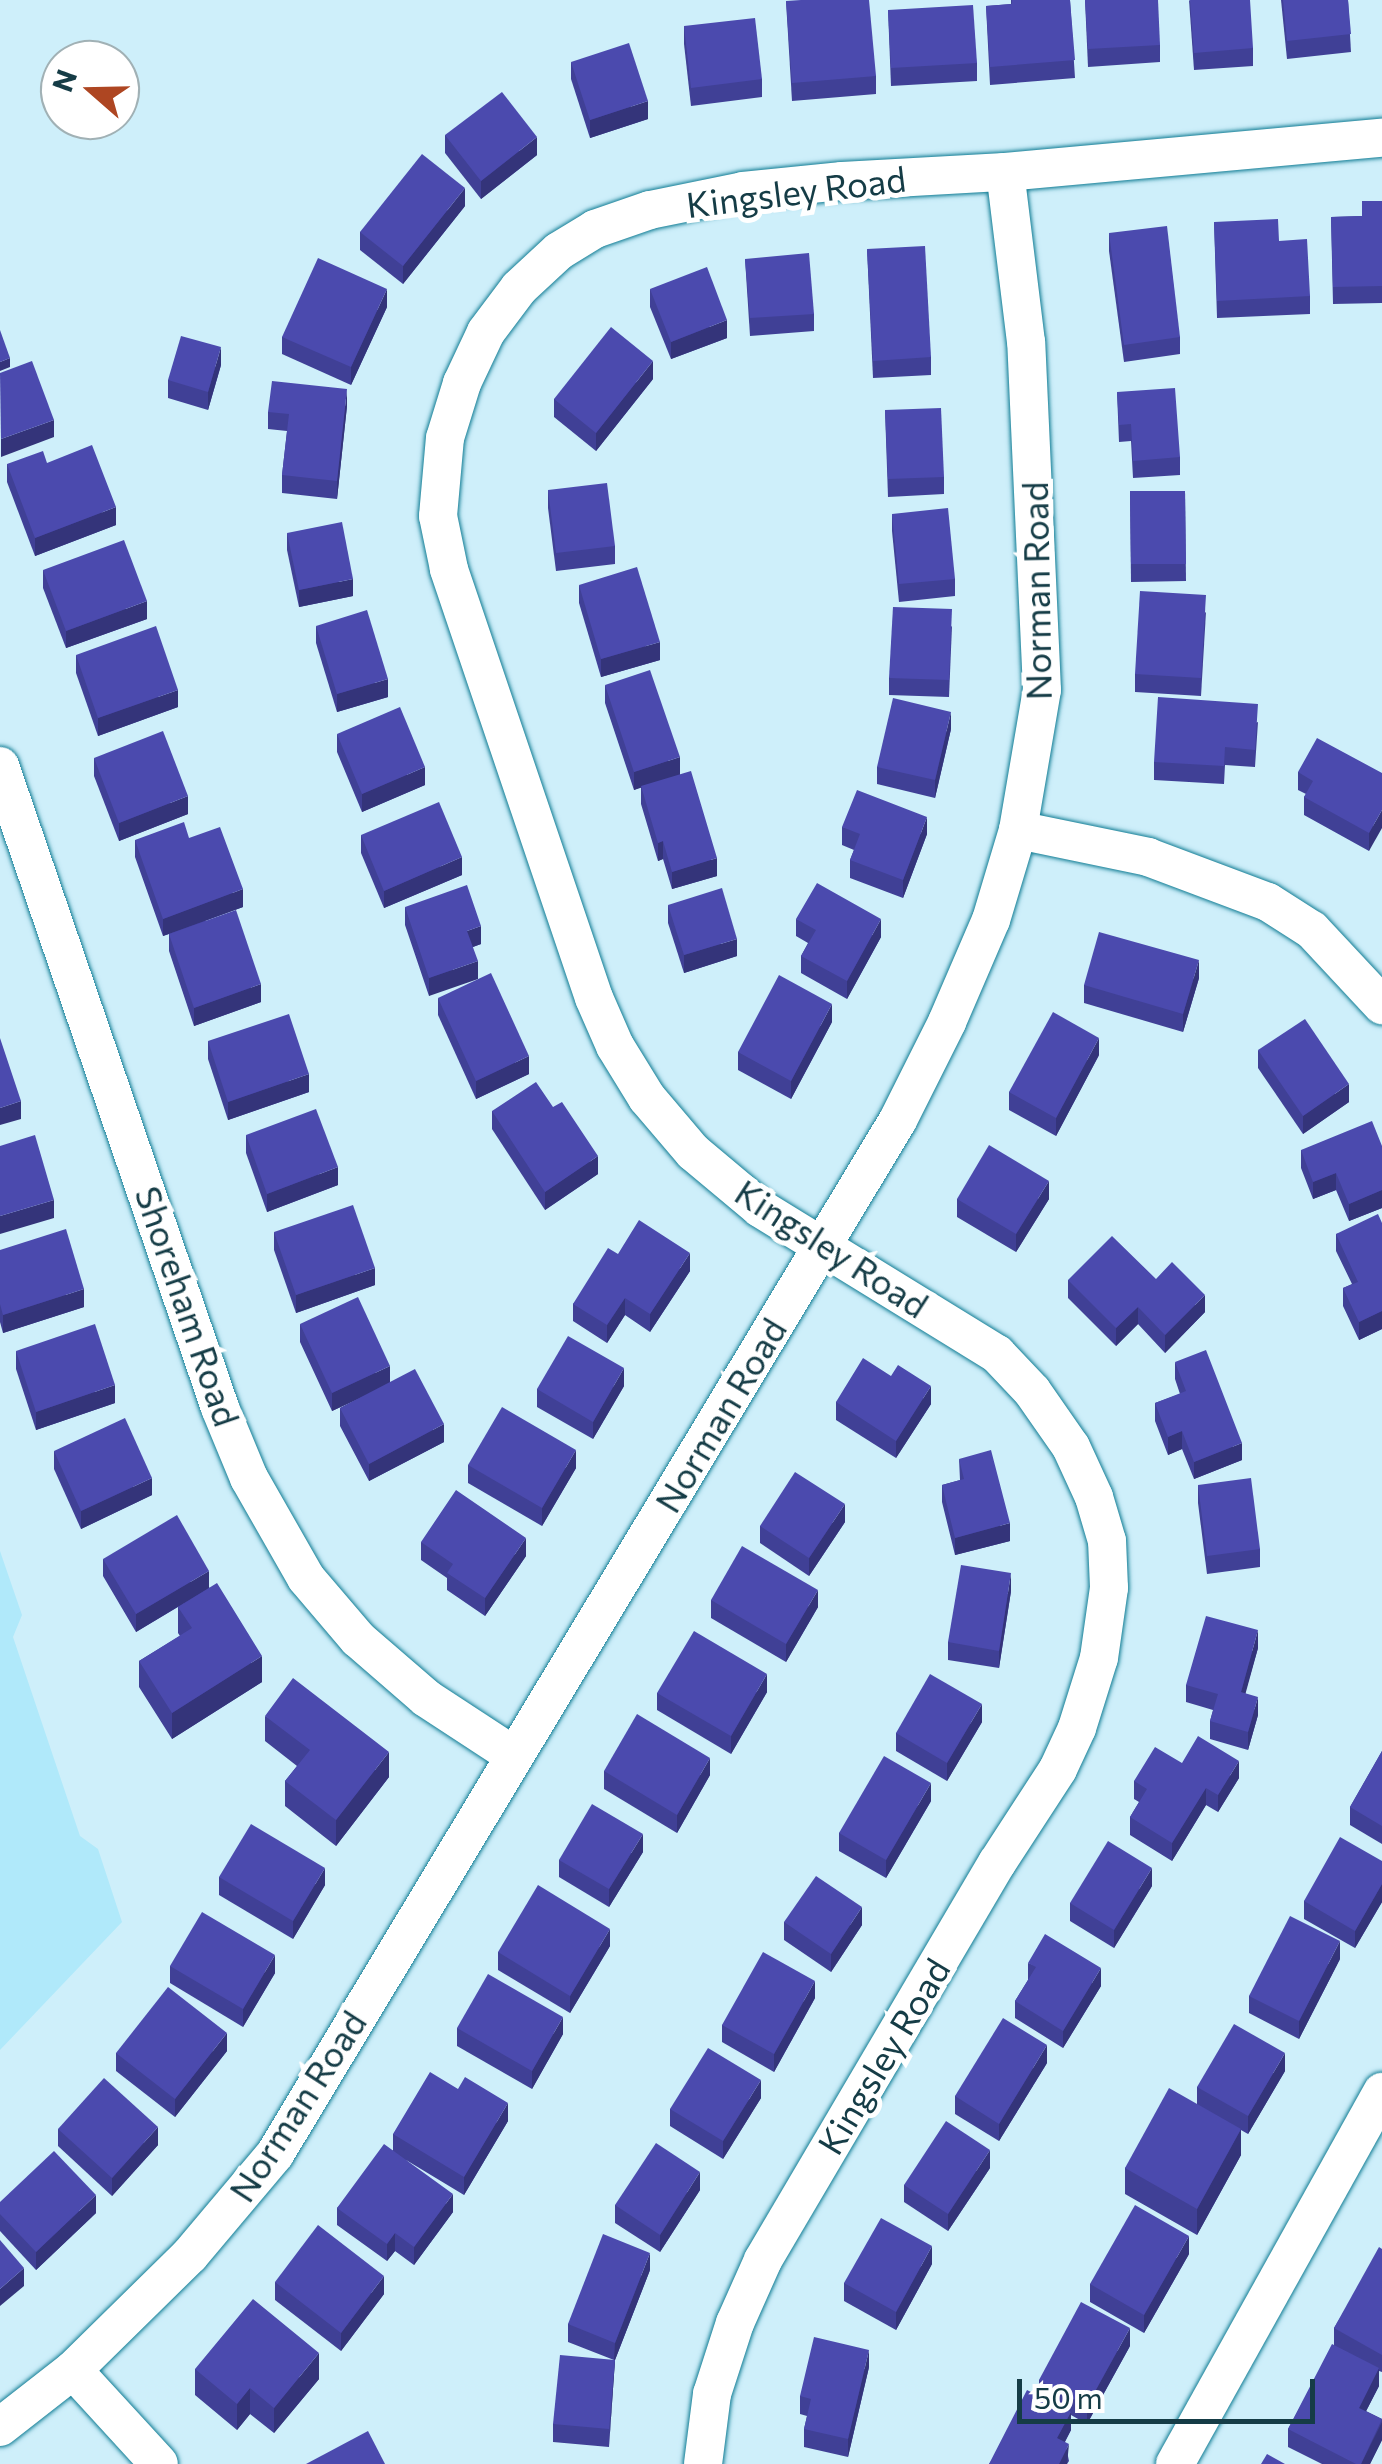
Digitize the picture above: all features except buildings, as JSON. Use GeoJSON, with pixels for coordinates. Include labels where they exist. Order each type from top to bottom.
{"type":"FeatureCollection","features":[{"type":"Feature","properties":{"kind":"street","name":"Kingsley Road"},"geometry":{"type":"LineString","coordinates":[[703,2464],[712,2394],[735,2323],[763,2260],[997,1863],[1058,1769],[1078,1728],[1099,1658],[1110,1588],[1107,1541],[1094,1497],[1071,1447],[1032,1391],[978,1340],[760,1208],[693,1152],[647,1098],[616,1046],[582,962],[449,570],[438,516],[445,438],[462,383],[486,332],[519,288],[560,250],[594,230],[650,210],[743,191],[1382,138]]}},
{"type":"Feature","properties":{"kind":"street","name":"Norman Road"},"geometry":{"type":"LineString","coordinates":[[0,2427],[72,2370],[190,2254],[275,2154],[898,1120],[947,1022],[991,920],[1018,830],[1032,762],[1043,642],[1026,342],[1005,172]]}},
{"type":"Feature","properties":{"kind":"street","name":"Shoreham Road"},"geometry":{"type":"LineString","coordinates":[[0,766],[117,1097],[220,1408],[249,1478],[306,1578],[358,1638],[426,1698],[513,1756]]}},
{"type":"Feature","properties":{"kind":"street"},"geometry":{"type":"LineString","coordinates":[[1018,830],[1148,857],[1268,902],[1312,930],[1382,1005]]}},
{"type":"Feature","properties":{"kind":"street"},"geometry":{"type":"LineString","coordinates":[[1175,2464],[1382,2092]]}},
{"type":"Feature","properties":{"kind":"street"},"geometry":{"type":"LineString","coordinates":[[72,2370],[159,2464]]}},
{"type":"Feature","properties":{"kind":"shaded area"},"geometry":{"type":"Polygon","coordinates":[[[0,1551],[22,1615],[13,1637],[80,1836],[98,1849],[122,1922],[0,2050],[0,1551]]]}}]}
